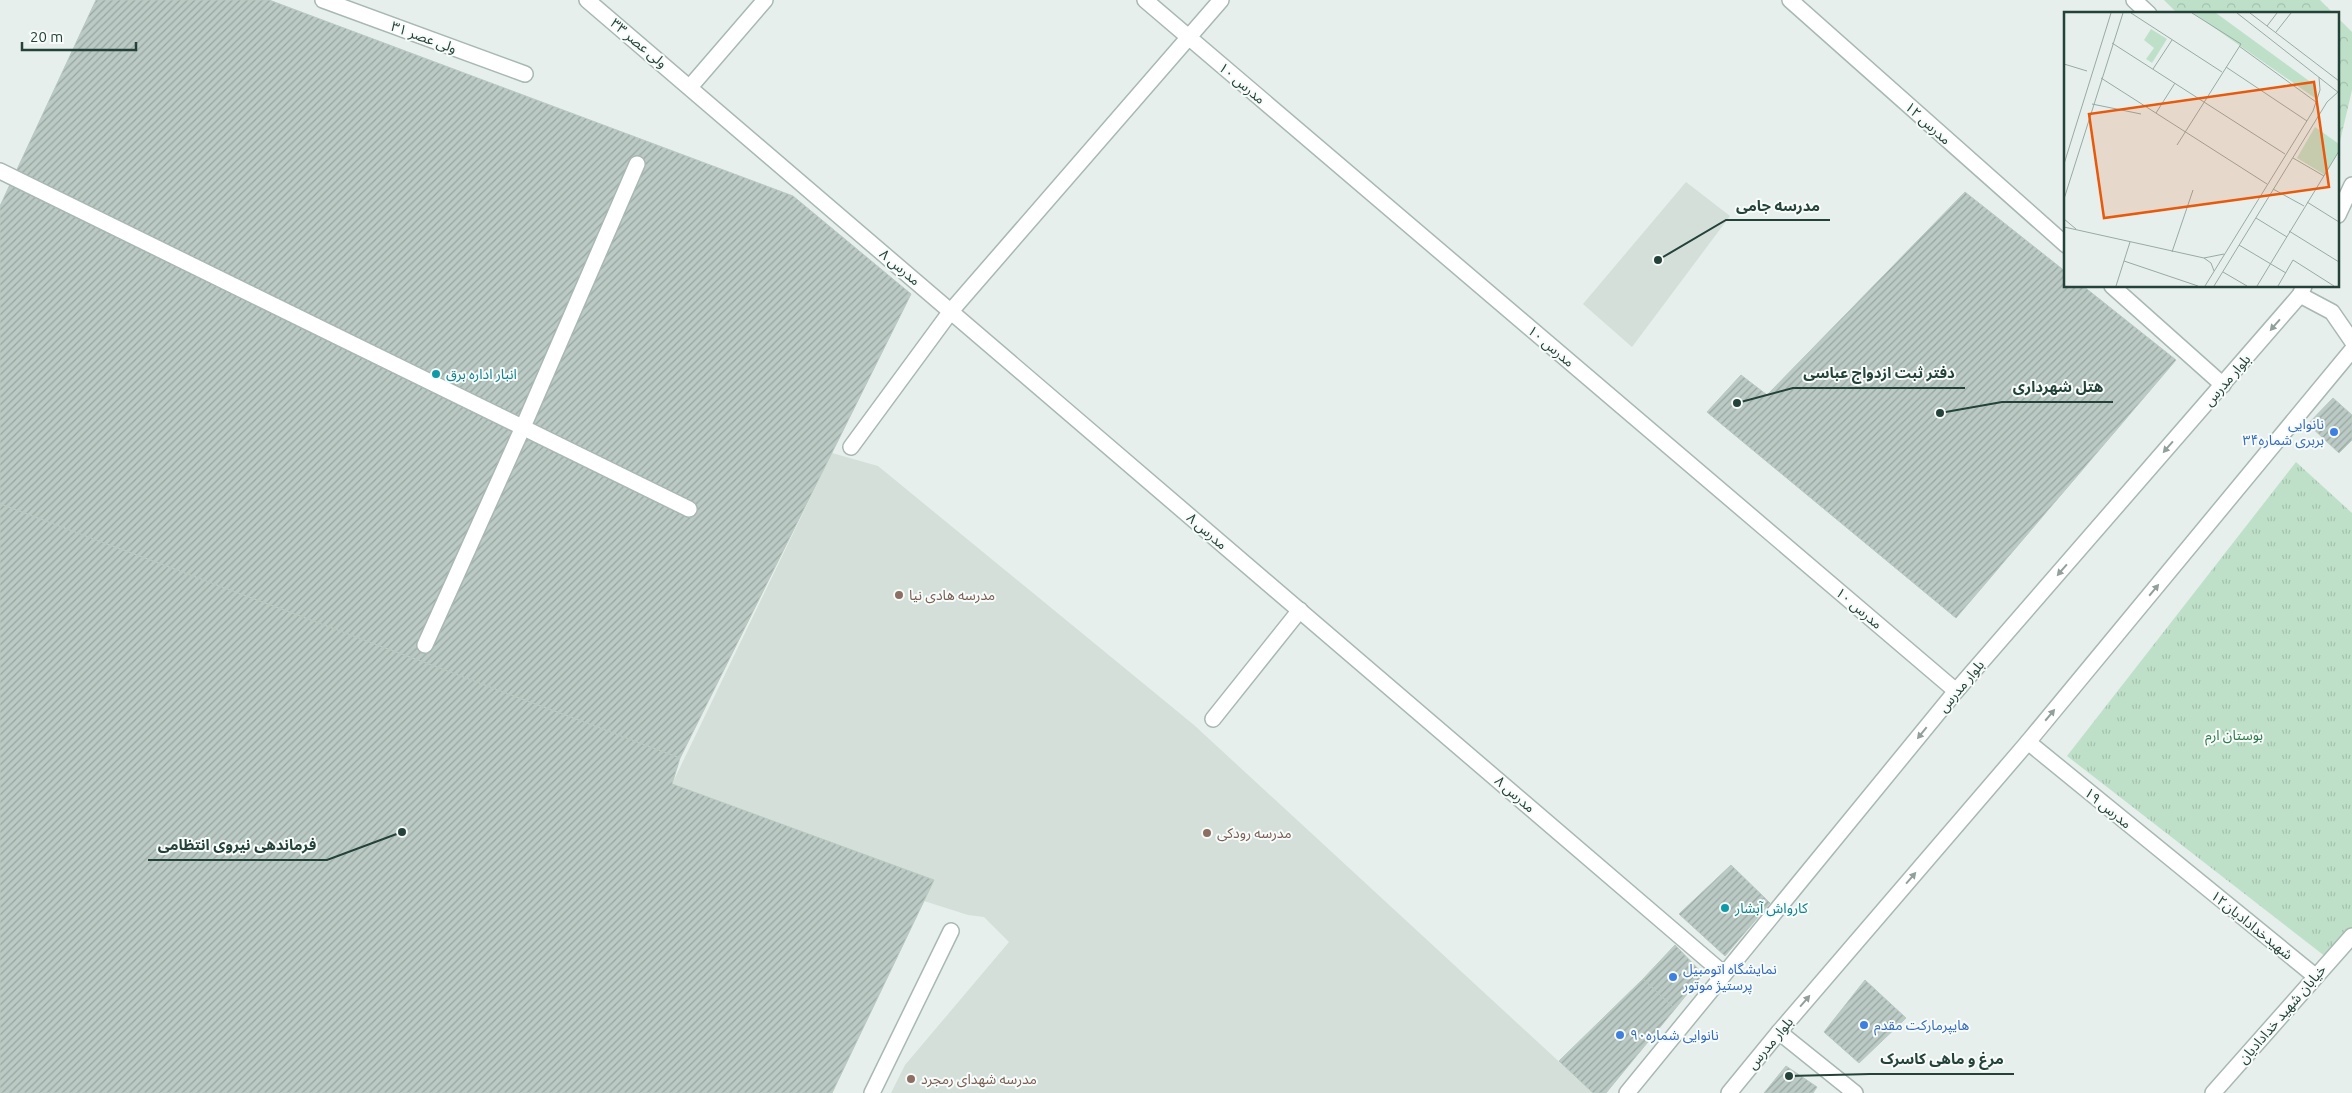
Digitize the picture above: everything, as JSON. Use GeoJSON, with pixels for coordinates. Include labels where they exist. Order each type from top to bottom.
{"type":"FeatureCollection","features":[{"type":"Feature","properties":{"kind":"street","name":"ولی عصر ۳۱"},"geometry":{"type":"LineString","coordinates":[[323,0],[525,74]]}},
{"type":"Feature","properties":{"kind":"street","name":"ولی عصر ۳۳"},"geometry":{"type":"LineString","coordinates":[[587,0],[690,87]]}},
{"type":"Feature","properties":{"kind":"street"},"geometry":{"type":"LineString","coordinates":[[690,87],[765,0]]}},
{"type":"Feature","properties":{"kind":"street","name":"مدرس ۱۰"},"geometry":{"type":"LineString","coordinates":[[1145,0],[1956,691]]}},
{"type":"Feature","properties":{"kind":"street"},"geometry":{"type":"LineString","coordinates":[[851,447],[952,311],[1221,0]]}},
{"type":"Feature","properties":{"kind":"street","name":"مدرس ۱۲"},"geometry":{"type":"LineString","coordinates":[[1790,0],[2064,243]]}},
{"type":"Feature","properties":{"kind":"street"},"geometry":{"type":"LineString","coordinates":[[2134,0],[2147,12]]}},
{"type":"Feature","properties":{"kind":"street","name":"مدرس ۸"},"geometry":{"type":"LineString","coordinates":[[690,87],[1724,974]]}},
{"type":"Feature","properties":{"kind":"street"},"geometry":{"type":"LineString","coordinates":[[426,646],[637,164]]}},
{"type":"Feature","properties":{"kind":"street"},"geometry":{"type":"LineString","coordinates":[[0,171],[689,510]]}},
{"type":"Feature","properties":{"kind":"street"},"geometry":{"type":"LineString","coordinates":[[2340,204],[2352,186]]}},
{"type":"Feature","properties":{"kind":"street"},"geometry":{"type":"LineString","coordinates":[[2114,288],[2223,385]]}},
{"type":"Feature","properties":{"kind":"street"},"geometry":{"type":"LineString","coordinates":[[2302,291],[2332,312],[2352,341]]}},
{"type":"Feature","properties":{"kind":"street","name":"بلوار مدرس"},"geometry":{"type":"LineString","coordinates":[[1627,1093],[1956,691],[2223,385],[2302,291]]}},
{"type":"Feature","properties":{"kind":"street","name":"بلوار مدرس"},"geometry":{"type":"LineString","coordinates":[[1729,1093],[2028,742],[2352,350]]}},
{"type":"Feature","properties":{"kind":"street"},"geometry":{"type":"LineString","coordinates":[[1213,719],[1300,610]]}},
{"type":"Feature","properties":{"kind":"street","name":"مدرس ۱۹"},"geometry":{"type":"LineString","coordinates":[[2028,742],[2188,874]]}},
{"type":"Feature","properties":{"kind":"street","name":"شهیدخدادادیان۱۲"},"geometry":{"type":"LineString","coordinates":[[2188,874],[2315,976]]}},
{"type":"Feature","properties":{"kind":"street"},"geometry":{"type":"LineString","coordinates":[[872,1093],[952,931]]}},
{"type":"Feature","properties":{"kind":"street","name":"خیابان شهید خدادادیان"},"geometry":{"type":"LineString","coordinates":[[2213,1093],[2352,936]]}},
{"type":"Feature","properties":{"kind":"street"},"geometry":{"type":"LineString","coordinates":[[1779,1032],[1855,1093]]}},
{"type":"Feature","properties":{"kind":"shaded area"},"geometry":{"type":"Polygon","coordinates":[[[1686,182],[1730,216],[1632,347],[1583,304],[1686,182]]]}},
{"type":"Feature","properties":{"kind":"shaded area"},"geometry":{"type":"Polygon","coordinates":[[[832,453],[878,466],[1194,725],[1593,1093],[891,1093],[905,1065],[1009,942],[984,917],[968,915],[924,901],[934,880],[672,784],[832,453]]]}},
{"type":"Feature","properties":{"kind":"green space"},"geometry":{"type":"Polygon","coordinates":[[[2164,0],[2320,0],[2332,12],[2176,12],[2164,0]]]}},
{"type":"Feature","properties":{"kind":"green space"},"geometry":{"type":"Polygon","coordinates":[[[2340,20],[2352,32],[2352,90],[2340,141],[2340,20]]]}},
{"type":"Feature","properties":{"kind":"green space","name":"بوستان ارم"},"geometry":{"type":"Polygon","coordinates":[[[2296,462],[2352,513],[2352,943],[2335,964],[2067,756],[2296,462]]]}},
{"type":"Feature","properties":{"kind":"building","name":"انبار اداره برق"},"geometry":{"type":"Polygon","coordinates":[[[96,0],[269,0],[793,196],[911,294],[680,758],[0,504],[0,206],[96,0]]]}},
{"type":"Feature","properties":{"kind":"building"},"geometry":{"type":"Polygon","coordinates":[[[1965,192],[2064,270],[2064,288],[2086,288],[2176,360],[1956,618],[1731,432],[1965,192]]]}},
{"type":"Feature","properties":{"kind":"building"},"geometry":{"type":"Polygon","coordinates":[[[1741,375],[1767,395],[1731,432],[1707,412],[1741,375]]]}},
{"type":"Feature","properties":{"kind":"building","name":"نانوایی بربری شماره۳۴"},"geometry":{"type":"Polygon","coordinates":[[[2333,398],[2352,415],[2352,440],[2339,453],[2308,424],[2333,398]]]}},
{"type":"Feature","properties":{"kind":"building"},"geometry":{"type":"Polygon","coordinates":[[[0,504],[680,758],[672,784],[934,880],[832,1093],[0,1093],[0,504]]]}},
{"type":"Feature","properties":{"kind":"building","name":"کارواش آبشار"},"geometry":{"type":"Polygon","coordinates":[[[1731,865],[1770,903],[1725,956],[1679,914],[1731,865]]]}},
{"type":"Feature","properties":{"kind":"building","name":"نمایشگاه اتومبیل پرستیژ موتور"},"geometry":{"type":"Polygon","coordinates":[[[1675,945],[1703,974],[1675,1009],[1643,979],[1675,945]]]}},
{"type":"Feature","properties":{"kind":"building","name":"نانوایی شماره۹۰"},"geometry":{"type":"Polygon","coordinates":[[[1643,979],[1675,1009],[1606,1093],[1593,1093],[1559,1061],[1643,979]]]}},
{"type":"Feature","properties":{"kind":"building","name":"هایپرمارکت مقدم"},"geometry":{"type":"Polygon","coordinates":[[[1865,980],[1906,1018],[1859,1063],[1824,1032],[1865,980]]]}},
{"type":"Feature","properties":{"kind":"building"},"geometry":{"type":"Polygon","coordinates":[[[1786,1066],[1817,1087],[1813,1093],[1764,1093],[1786,1066]]]}},
{"type":"Feature","properties":{"kind":"place","name":"مدرسه جامی"},"geometry":{"type":"Point","coordinates":[1658,260]}},
{"type":"Feature","properties":{"kind":"place","name":"انبار اداره برق"},"geometry":{"type":"Point","coordinates":[436,374]}},
{"type":"Feature","properties":{"kind":"place","name":"دفتر ثبت ازدواج عباسی"},"geometry":{"type":"Point","coordinates":[1737,403]}},
{"type":"Feature","properties":{"kind":"place","name":"هتل شهرداری"},"geometry":{"type":"Point","coordinates":[1940,413]}},
{"type":"Feature","properties":{"kind":"place","name":"نانوایی بربری شماره۳۴"},"geometry":{"type":"Point","coordinates":[2334,432]}},
{"type":"Feature","properties":{"kind":"place","name":"مدرسه هادی نیا"},"geometry":{"type":"Point","coordinates":[899,595]}},
{"type":"Feature","properties":{"kind":"place","name":"فرماندهی نیروی انتظامی"},"geometry":{"type":"Point","coordinates":[402,832]}},
{"type":"Feature","properties":{"kind":"place","name":"مدرسه رودکی"},"geometry":{"type":"Point","coordinates":[1207,833]}},
{"type":"Feature","properties":{"kind":"place","name":"کارواش آبشار"},"geometry":{"type":"Point","coordinates":[1725,908]}},
{"type":"Feature","properties":{"kind":"place","name":"نمایشگاه اتومبیل پرستیژ موتور"},"geometry":{"type":"Point","coordinates":[1673,977]}},
{"type":"Feature","properties":{"kind":"place","name":"هایپرمارکت مقدم"},"geometry":{"type":"Point","coordinates":[1864,1025]}},
{"type":"Feature","properties":{"kind":"place","name":"نانوایی شماره۹۰"},"geometry":{"type":"Point","coordinates":[1620,1035]}},
{"type":"Feature","properties":{"kind":"place","name":"مرغ و ماهی کاسرک"},"geometry":{"type":"Point","coordinates":[1789,1076]}},
{"type":"Feature","properties":{"kind":"place","name":"مدرسه شهدای رمجرد"},"geometry":{"type":"Point","coordinates":[911,1079]}}]}
